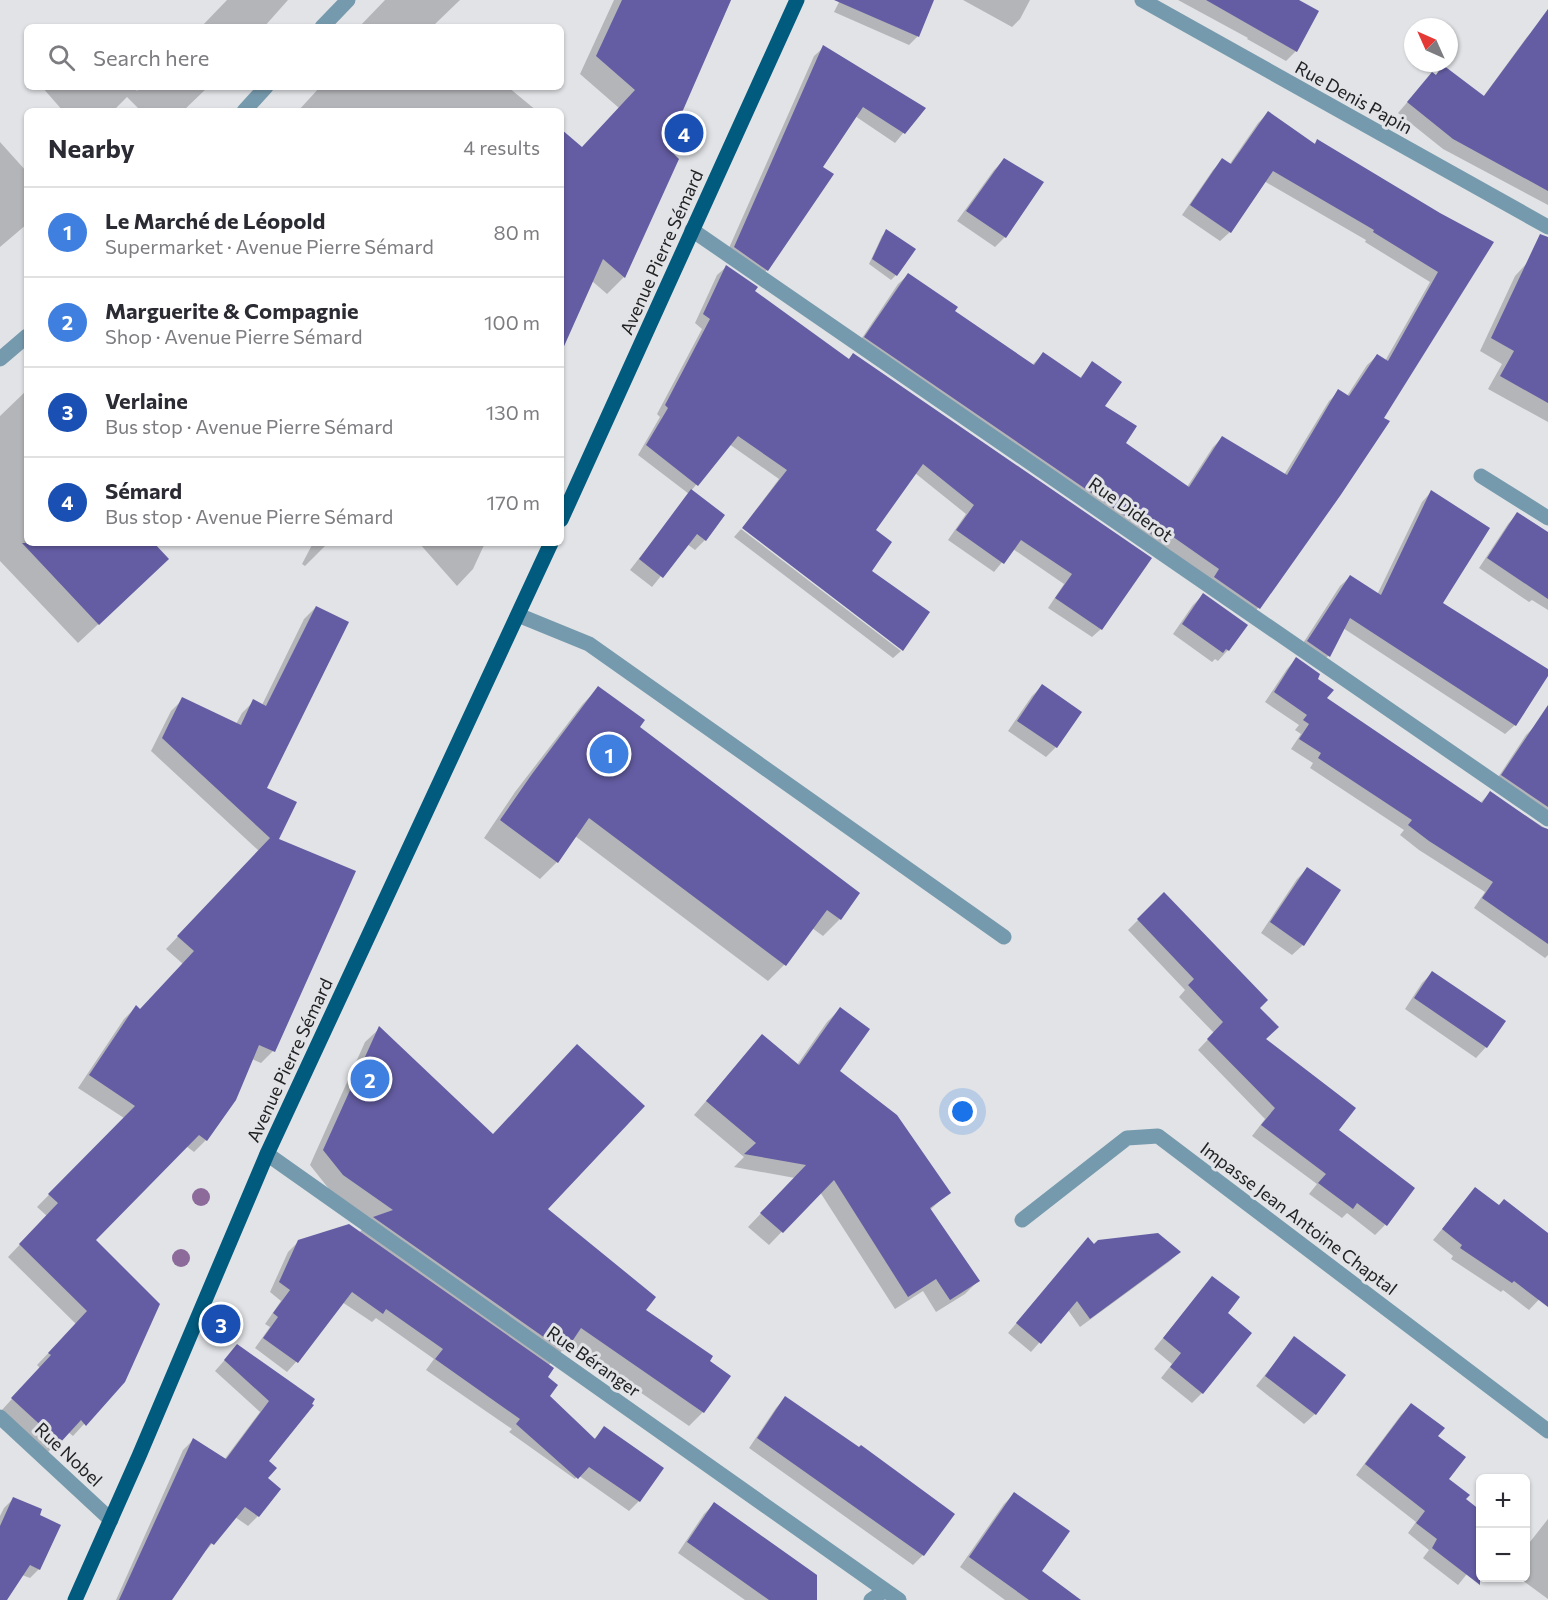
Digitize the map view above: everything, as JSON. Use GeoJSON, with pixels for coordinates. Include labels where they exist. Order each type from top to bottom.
{"type":"FeatureCollection","features":[{"type":"Feature","properties":{"kind":"main road","name":"Avenue Pierre Sémard"},"geometry":{"type":"LineString","coordinates":[[564,513],[797,0]]}},
{"type":"Feature","properties":{"kind":"main road","name":"Avenue Pierre Sémard"},"geometry":{"type":"LineString","coordinates":[[75,1600],[267,1154],[550,546]]}},
{"type":"Feature","properties":{"kind":"street"},"geometry":{"type":"LineString","coordinates":[[325,24],[348,0]]}},
{"type":"Feature","properties":{"kind":"street","name":"Rue Denis Papin"},"geometry":{"type":"LineString","coordinates":[[1142,0],[1548,227]]}},
{"type":"Feature","properties":{"kind":"street"},"geometry":{"type":"LineString","coordinates":[[247,108],[263,90]]}},
{"type":"Feature","properties":{"kind":"street","name":"Rue Diderot"},"geometry":{"type":"LineString","coordinates":[[692,230],[1548,819]]}},
{"type":"Feature","properties":{"kind":"street"},"geometry":{"type":"LineString","coordinates":[[0,359],[24,339]]}},
{"type":"Feature","properties":{"kind":"street"},"geometry":{"type":"LineString","coordinates":[[1481,476],[1548,518]]}},
{"type":"Feature","properties":{"kind":"street"},"geometry":{"type":"LineString","coordinates":[[518,615],[590,644],[1004,937]]}},
{"type":"Feature","properties":{"kind":"street","name":"Impasse Jean Antoine Chaptal"},"geometry":{"type":"LineString","coordinates":[[1022,1220],[1127,1138],[1158,1136],[1548,1431]]}},
{"type":"Feature","properties":{"kind":"street","name":"Rue Béranger"},"geometry":{"type":"LineString","coordinates":[[267,1154],[899,1600]]}},
{"type":"Feature","properties":{"kind":"street","name":"Rue Nobel"},"geometry":{"type":"LineString","coordinates":[[0,1417],[111,1520]]}},
{"type":"Feature","properties":{"kind":"street"},"geometry":{"type":"LineString","coordinates":[[871,1600],[885,1590]]}},
{"type":"Feature","properties":{"kind":"building"},"geometry":{"type":"Polygon","coordinates":[[[622,0],[731,0],[667,147],[679,159],[625,278],[603,259],[564,346],[564,132],[582,147],[635,90],[596,56],[622,0]]]}},
{"type":"Feature","properties":{"kind":"building"},"geometry":{"type":"Polygon","coordinates":[[[834,0],[934,0],[919,37],[834,0]]]}},
{"type":"Feature","properties":{"kind":"building"},"geometry":{"type":"Polygon","coordinates":[[[1206,0],[1299,0],[1319,11],[1297,52],[1206,0]]]}},
{"type":"Feature","properties":{"kind":"building"},"geometry":{"type":"Polygon","coordinates":[[[1548,9],[1548,191],[1453,139],[1407,102],[1432,72],[1436,75],[1438,72],[1452,72],[1484,96],[1548,9]]]}},
{"type":"Feature","properties":{"kind":"building"},"geometry":{"type":"Polygon","coordinates":[[[823,45],[926,108],[905,134],[863,107],[823,167],[834,174],[768,271],[734,247],[823,45]]]}},
{"type":"Feature","properties":{"kind":"building"},"geometry":{"type":"Polygon","coordinates":[[[1268,111],[1315,144],[1317,139],[1440,213],[1494,242],[1384,418],[1390,421],[1260,609],[1214,577],[1219,569],[1169,534],[1163,542],[864,337],[908,273],[958,307],[955,311],[1034,365],[1043,352],[1081,378],[1092,361],[1122,382],[1105,406],[1137,426],[1126,443],[1189,487],[1222,436],[1287,475],[1338,389],[1349,396],[1377,354],[1388,361],[1438,272],[1373,232],[1374,230],[1273,171],[1231,233],[1190,205],[1222,158],[1231,164],[1268,111]]]}},
{"type":"Feature","properties":{"kind":"building"},"geometry":{"type":"Polygon","coordinates":[[[1004,158],[1044,182],[1006,238],[966,211],[1004,158]]]}},
{"type":"Feature","properties":{"kind":"building"},"geometry":{"type":"Polygon","coordinates":[[[886,229],[916,249],[897,276],[872,259],[886,229]]]}},
{"type":"Feature","properties":{"kind":"building"},"geometry":{"type":"Polygon","coordinates":[[[1540,234],[1548,237],[1548,403],[1500,376],[1514,351],[1491,338],[1540,234]]]}},
{"type":"Feature","properties":{"kind":"building"},"geometry":{"type":"Polygon","coordinates":[[[726,265],[758,287],[755,291],[849,359],[853,353],[1152,558],[1102,630],[1055,598],[1072,574],[1021,540],[1004,564],[956,530],[974,505],[923,464],[876,530],[892,542],[872,571],[930,612],[903,651],[742,528],[787,470],[738,436],[698,486],[646,445],[668,408],[665,405],[710,319],[703,314],[726,265]]]}},
{"type":"Feature","properties":{"kind":"building"},"geometry":{"type":"Polygon","coordinates":[[[691,489],[725,515],[706,541],[697,534],[663,578],[639,559],[691,489]]]}},
{"type":"Feature","properties":{"kind":"building"},"geometry":{"type":"Polygon","coordinates":[[[1431,490],[1490,528],[1443,603],[1548,669],[1548,676],[1516,726],[1350,618],[1330,657],[1307,641],[1350,575],[1381,595],[1431,490]]]}},
{"type":"Feature","properties":{"kind":"building"},"geometry":{"type":"Polygon","coordinates":[[[1517,512],[1548,532],[1548,599],[1487,558],[1517,512]]]}},
{"type":"Feature","properties":{"kind":"building"},"geometry":{"type":"Polygon","coordinates":[[[25,546],[157,546],[169,559],[99,625],[25,546]]]}},
{"type":"Feature","properties":{"kind":"building"},"geometry":{"type":"Polygon","coordinates":[[[1203,593],[1248,625],[1229,651],[1226,649],[1223,653],[1182,624],[1203,593]]]}},
{"type":"Feature","properties":{"kind":"building"},"geometry":{"type":"Polygon","coordinates":[[[316,606],[349,622],[267,788],[297,802],[279,839],[356,871],[275,1052],[259,1045],[236,1100],[207,1141],[199,1135],[96,1240],[160,1304],[125,1382],[86,1426],[81,1420],[60,1443],[11,1398],[51,1355],[48,1353],[87,1311],[19,1244],[58,1203],[48,1194],[135,1106],[89,1075],[136,1005],[140,1009],[194,951],[177,936],[270,838],[162,738],[182,697],[241,725],[253,699],[266,706],[316,606]]]}},
{"type":"Feature","properties":{"kind":"building"},"geometry":{"type":"Polygon","coordinates":[[[1296,657],[1320,674],[1318,679],[1334,690],[1327,698],[1482,803],[1490,791],[1548,829],[1548,944],[1482,898],[1493,882],[1429,841],[1408,825],[1412,820],[1318,758],[1321,753],[1299,739],[1309,724],[1303,720],[1307,715],[1274,692],[1296,657]]]}},
{"type":"Feature","properties":{"kind":"building"},"geometry":{"type":"Polygon","coordinates":[[[1042,684],[1082,712],[1057,748],[1017,721],[1042,684]]]}},
{"type":"Feature","properties":{"kind":"building"},"geometry":{"type":"Polygon","coordinates":[[[598,686],[645,720],[640,727],[860,893],[841,920],[827,910],[786,966],[589,818],[558,863],[500,820],[598,686]]]}},
{"type":"Feature","properties":{"kind":"building"},"geometry":{"type":"Polygon","coordinates":[[[1548,705],[1548,807],[1501,775],[1548,705]]]}},
{"type":"Feature","properties":{"kind":"building"},"geometry":{"type":"Polygon","coordinates":[[[1307,867],[1341,890],[1304,946],[1270,922],[1307,867]]]}},
{"type":"Feature","properties":{"kind":"building"},"geometry":{"type":"Polygon","coordinates":[[[1164,892],[1268,1000],[1260,1008],[1279,1027],[1266,1039],[1356,1108],[1339,1130],[1415,1188],[1387,1226],[1357,1203],[1353,1209],[1318,1183],[1326,1174],[1261,1125],[1275,1108],[1207,1039],[1223,1022],[1188,985],[1194,979],[1137,919],[1164,892]]]}},
{"type":"Feature","properties":{"kind":"building"},"geometry":{"type":"Polygon","coordinates":[[[1432,971],[1506,1021],[1487,1048],[1414,998],[1432,971]]]}},
{"type":"Feature","properties":{"kind":"building"},"geometry":{"type":"Polygon","coordinates":[[[840,1007],[870,1029],[840,1071],[897,1115],[951,1193],[930,1208],[980,1281],[950,1300],[936,1279],[908,1297],[834,1180],[783,1233],[760,1213],[806,1165],[744,1154],[756,1143],[706,1101],[762,1034],[799,1065],[840,1007]]]}},
{"type":"Feature","properties":{"kind":"building"},"geometry":{"type":"Polygon","coordinates":[[[379,1026],[493,1134],[577,1044],[645,1106],[548,1209],[656,1297],[646,1310],[713,1356],[710,1361],[731,1376],[704,1413],[581,1328],[565,1352],[373,1217],[393,1210],[343,1175],[323,1150],[379,1026]]]}},
{"type":"Feature","properties":{"kind":"building"},"geometry":{"type":"Polygon","coordinates":[[[1475,1187],[1499,1205],[1504,1199],[1548,1233],[1548,1307],[1514,1281],[1512,1283],[1460,1248],[1462,1245],[1442,1229],[1475,1187]]]}},
{"type":"Feature","properties":{"kind":"building"},"geometry":{"type":"Polygon","coordinates":[[[349,1224],[554,1368],[548,1377],[558,1385],[550,1396],[595,1439],[604,1426],[664,1468],[640,1502],[589,1467],[578,1479],[516,1424],[520,1419],[435,1359],[443,1349],[386,1309],[383,1314],[352,1292],[298,1363],[263,1338],[278,1317],[273,1313],[290,1290],[279,1282],[298,1240],[349,1224]]]}},
{"type":"Feature","properties":{"kind":"building"},"geometry":{"type":"Polygon","coordinates":[[[1158,1233],[1181,1252],[1090,1319],[1077,1301],[1041,1344],[1016,1323],[1088,1237],[1094,1244],[1098,1240],[1158,1233]]]}},
{"type":"Feature","properties":{"kind":"building"},"geometry":{"type":"Polygon","coordinates":[[[1212,1276],[1240,1297],[1228,1313],[1252,1333],[1203,1394],[1170,1367],[1181,1353],[1163,1338],[1212,1276]]]}},
{"type":"Feature","properties":{"kind":"building"},"geometry":{"type":"Polygon","coordinates":[[[1294,1336],[1346,1375],[1316,1415],[1265,1376],[1294,1336]]]}},
{"type":"Feature","properties":{"kind":"building"},"geometry":{"type":"Polygon","coordinates":[[[237,1344],[315,1399],[312,1404],[314,1405],[269,1461],[277,1468],[268,1478],[281,1489],[259,1517],[245,1507],[214,1545],[211,1543],[172,1600],[119,1600],[193,1438],[226,1459],[269,1401],[224,1360],[237,1344]]]}},
{"type":"Feature","properties":{"kind":"building"},"geometry":{"type":"Polygon","coordinates":[[[785,1396],[859,1447],[861,1445],[955,1514],[924,1556],[757,1438],[785,1396]]]}},
{"type":"Feature","properties":{"kind":"building"},"geometry":{"type":"Polygon","coordinates":[[[1411,1403],[1445,1428],[1438,1436],[1466,1457],[1449,1479],[1470,1495],[1466,1499],[1476,1507],[1476,1582],[1432,1548],[1437,1539],[1416,1523],[1425,1511],[1365,1464],[1411,1403]]]}},
{"type":"Feature","properties":{"kind":"building"},"geometry":{"type":"Polygon","coordinates":[[[1014,1492],[1070,1531],[1042,1571],[1081,1600],[1029,1600],[969,1557],[1014,1492]]]}},
{"type":"Feature","properties":{"kind":"building"},"geometry":{"type":"Polygon","coordinates":[[[13,1497],[42,1509],[40,1515],[61,1525],[40,1570],[30,1565],[7,1600],[0,1600],[0,1526],[13,1497]]]}},
{"type":"Feature","properties":{"kind":"building"},"geometry":{"type":"Polygon","coordinates":[[[714,1502],[817,1575],[817,1600],[769,1600],[687,1542],[714,1502]]]}},
{"type":"Feature","properties":{"kind":"place","name":"Sémard"},"geometry":{"type":"Point","coordinates":[684,133]}},
{"type":"Feature","properties":{"kind":"place","name":"Le Marché de Léopold"},"geometry":{"type":"Point","coordinates":[609,754]}},
{"type":"Feature","properties":{"kind":"place","name":"Marguerite & Compagnie"},"geometry":{"type":"Point","coordinates":[370,1079]}},
{"type":"Feature","properties":{"kind":"place","name":"Verlaine"},"geometry":{"type":"Point","coordinates":[221,1324]}}]}
